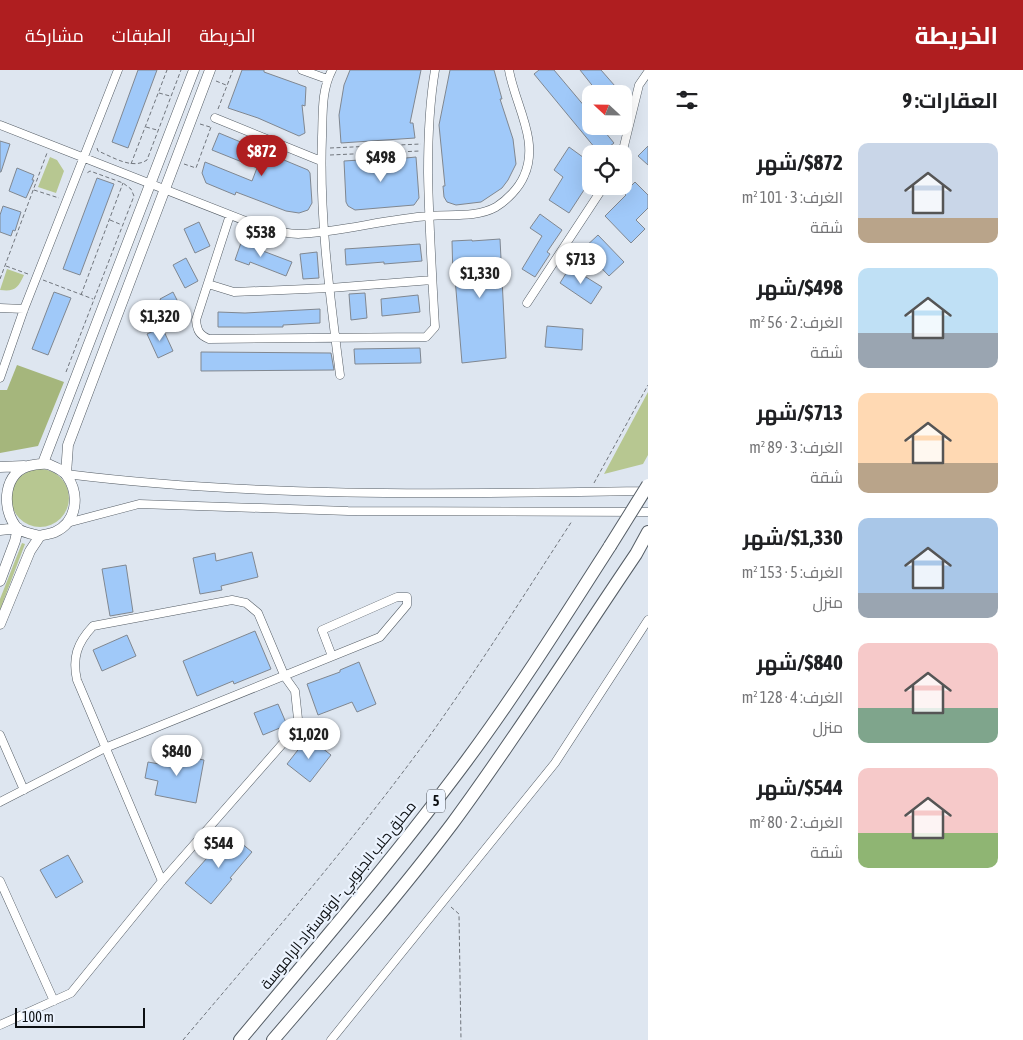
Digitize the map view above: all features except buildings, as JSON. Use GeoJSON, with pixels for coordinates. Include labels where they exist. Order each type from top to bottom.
{"type":"FeatureCollection","features":[{"type":"Feature","properties":{"kind":"highway","name":"محلق حلب الجنوبي - اوتوستراد الراموسة"},"geometry":{"type":"LineString","coordinates":[[240,1040],[358,899],[468,759],[536,662],[648,485]]}},
{"type":"Feature","properties":{"kind":"highway","name":"5"},"geometry":{"type":"LineString","coordinates":[[273,1040],[367,930],[451,824],[517,732],[636,554],[648,532]]}},
{"type":"Feature","properties":{"kind":"street"},"geometry":{"type":"LineString","coordinates":[[0,378],[24,309],[118,70]]}},
{"type":"Feature","properties":{"kind":"street"},"geometry":{"type":"LineString","coordinates":[[44,463],[194,70]]}},
{"type":"Feature","properties":{"kind":"street"},"geometry":{"type":"LineString","coordinates":[[302,70],[327,79]]}},
{"type":"Feature","properties":{"kind":"street"},"geometry":{"type":"LineString","coordinates":[[332,70],[327,79],[323,96],[321,155],[323,232],[340,375]]}},
{"type":"Feature","properties":{"kind":"street"},"geometry":{"type":"LineString","coordinates":[[230,215],[196,320],[197,329],[201,335],[209,339],[426,337],[435,327],[428,216],[428,147],[430,98],[435,70]]}},
{"type":"Feature","properties":{"kind":"street"},"geometry":{"type":"LineString","coordinates":[[0,125],[261,227],[296,234],[323,232],[428,216],[477,214],[496,206],[512,194],[524,176],[529,156],[529,136],[521,116],[509,70]]}},
{"type":"Feature","properties":{"kind":"street"},"geometry":{"type":"LineString","coordinates":[[624,145],[639,85],[648,72]]}},
{"type":"Feature","properties":{"kind":"street"},"geometry":{"type":"LineString","coordinates":[[66,474],[68,445],[165,189],[211,75]]}},
{"type":"Feature","properties":{"kind":"street"},"geometry":{"type":"LineString","coordinates":[[215,118],[321,155]]}},
{"type":"Feature","properties":{"kind":"street"},"geometry":{"type":"LineString","coordinates":[[527,302],[598,195]]}},
{"type":"Feature","properties":{"kind":"street"},"geometry":{"type":"LineString","coordinates":[[208,284],[234,292],[330,288],[432,280]]}},
{"type":"Feature","properties":{"kind":"street"},"geometry":{"type":"LineString","coordinates":[[0,308],[24,309]]}},
{"type":"Feature","properties":{"kind":"street"},"geometry":{"type":"LineString","coordinates":[[0,467],[44,463],[56,467],[66,474],[75,490],[75,507],[67,523]]}},
{"type":"Feature","properties":{"kind":"street"},"geometry":{"type":"LineString","coordinates":[[25,466],[13,474],[5,488],[3,502],[8,517],[18,528],[28,534],[40,536],[55,532],[67,523],[139,504],[348,512],[648,512]]}},
{"type":"Feature","properties":{"kind":"street"},"geometry":{"type":"LineString","coordinates":[[66,474],[129,482],[305,492],[648,491]]}},
{"type":"Feature","properties":{"kind":"street"},"geometry":{"type":"LineString","coordinates":[[0,530],[18,528]]}},
{"type":"Feature","properties":{"kind":"street"},"geometry":{"type":"LineString","coordinates":[[0,581],[18,528]]}},
{"type":"Feature","properties":{"kind":"street"},"geometry":{"type":"LineString","coordinates":[[0,624],[30,551],[40,536]]}},
{"type":"Feature","properties":{"kind":"street"},"geometry":{"type":"LineString","coordinates":[[0,802],[105,748],[285,677],[380,637],[407,605],[407,597],[397,597],[322,630],[332,656]]}},
{"type":"Feature","properties":{"kind":"street"},"geometry":{"type":"LineString","coordinates":[[0,1025],[71,993],[162,881],[292,734],[298,719],[295,691],[285,677],[258,614],[246,603],[232,600],[93,626],[84,635],[77,650],[74,666],[77,680],[162,881]]}},
{"type":"Feature","properties":{"kind":"street"},"geometry":{"type":"LineString","coordinates":[[331,1040],[555,764],[648,620]]}},
{"type":"Feature","properties":{"kind":"street"},"geometry":{"type":"LineString","coordinates":[[0,735],[24,790]]}},
{"type":"Feature","properties":{"kind":"street"},"geometry":{"type":"LineString","coordinates":[[0,881],[54,1001]]}},
{"type":"Feature","properties":{"kind":"path"},"geometry":{"type":"LineString","coordinates":[[131,164],[167,70]]}},
{"type":"Feature","properties":{"kind":"path"},"geometry":{"type":"LineString","coordinates":[[96,144],[98,151],[131,164],[140,164],[147,160],[181,70]]}},
{"type":"Feature","properties":{"kind":"path"},"geometry":{"type":"LineString","coordinates":[[211,75],[227,85]]}},
{"type":"Feature","properties":{"kind":"path"},"geometry":{"type":"LineString","coordinates":[[158,92],[171,97]]}},
{"type":"Feature","properties":{"kind":"path"},"geometry":{"type":"LineString","coordinates":[[195,122],[211,128]]}},
{"type":"Feature","properties":{"kind":"path"},"geometry":{"type":"LineString","coordinates":[[146,126],[158,131]]}},
{"type":"Feature","properties":{"kind":"path"},"geometry":{"type":"LineString","coordinates":[[0,279],[50,145]]}},
{"type":"Feature","properties":{"kind":"path"},"geometry":{"type":"LineString","coordinates":[[378,146],[379,153]]}},
{"type":"Feature","properties":{"kind":"path"},"geometry":{"type":"LineString","coordinates":[[321,155],[378,146],[428,147]]}},
{"type":"Feature","properties":{"kind":"path"},"geometry":{"type":"LineString","coordinates":[[321,155],[379,153],[428,147]]}},
{"type":"Feature","properties":{"kind":"path"},"geometry":{"type":"LineString","coordinates":[[66,372],[134,196],[131,188],[123,183],[90,171],[83,175]]}},
{"type":"Feature","properties":{"kind":"path"},"geometry":{"type":"LineString","coordinates":[[81,295],[123,183]]}},
{"type":"Feature","properties":{"kind":"path"},"geometry":{"type":"LineString","coordinates":[[34,190],[67,201]]}},
{"type":"Feature","properties":{"kind":"path"},"geometry":{"type":"LineString","coordinates":[[109,220],[123,225]]}},
{"type":"Feature","properties":{"kind":"path"},"geometry":{"type":"LineString","coordinates":[[5,266],[94,300]]}},
{"type":"Feature","properties":{"kind":"path"},"geometry":{"type":"LineString","coordinates":[[590,492],[648,384]]}},
{"type":"Feature","properties":{"kind":"path"},"geometry":{"type":"LineString","coordinates":[[183,1040],[310,889],[394,783],[457,694],[579,512]]}},
{"type":"Feature","properties":{"kind":"path"},"geometry":{"type":"LineString","coordinates":[[445,901],[459,914],[461,1040]]}},
{"type":"Feature","properties":{"kind":"green space"},"geometry":{"type":"Polygon","coordinates":[[[50,157],[57,160],[64,171],[56,193],[38,187],[50,157]]]}},
{"type":"Feature","properties":{"kind":"green space"},"geometry":{"type":"Polygon","coordinates":[[[7,269],[24,275],[20,283],[13,290],[0,290],[7,269]]]}},
{"type":"Feature","properties":{"kind":"green space"},"geometry":{"type":"Polygon","coordinates":[[[17,365],[64,382],[38,446],[0,453],[0,390],[7,390],[17,365]]]}},
{"type":"Feature","properties":{"kind":"green space"},"geometry":{"type":"Polygon","coordinates":[[[648,392],[648,455],[643,464],[604,474],[648,392]]]}},
{"type":"Feature","properties":{"kind":"green space"},"geometry":{"type":"Polygon","coordinates":[[[40,469],[51,471],[64,482],[69,498],[67,509],[56,522],[40,527],[29,525],[16,514],[11,498],[13,487],[24,474],[40,469]]]}},
{"type":"Feature","properties":{"kind":"green space"},"geometry":{"type":"Polygon","coordinates":[[[22,543],[25,544],[0,610],[0,599],[22,543]]]}}]}
